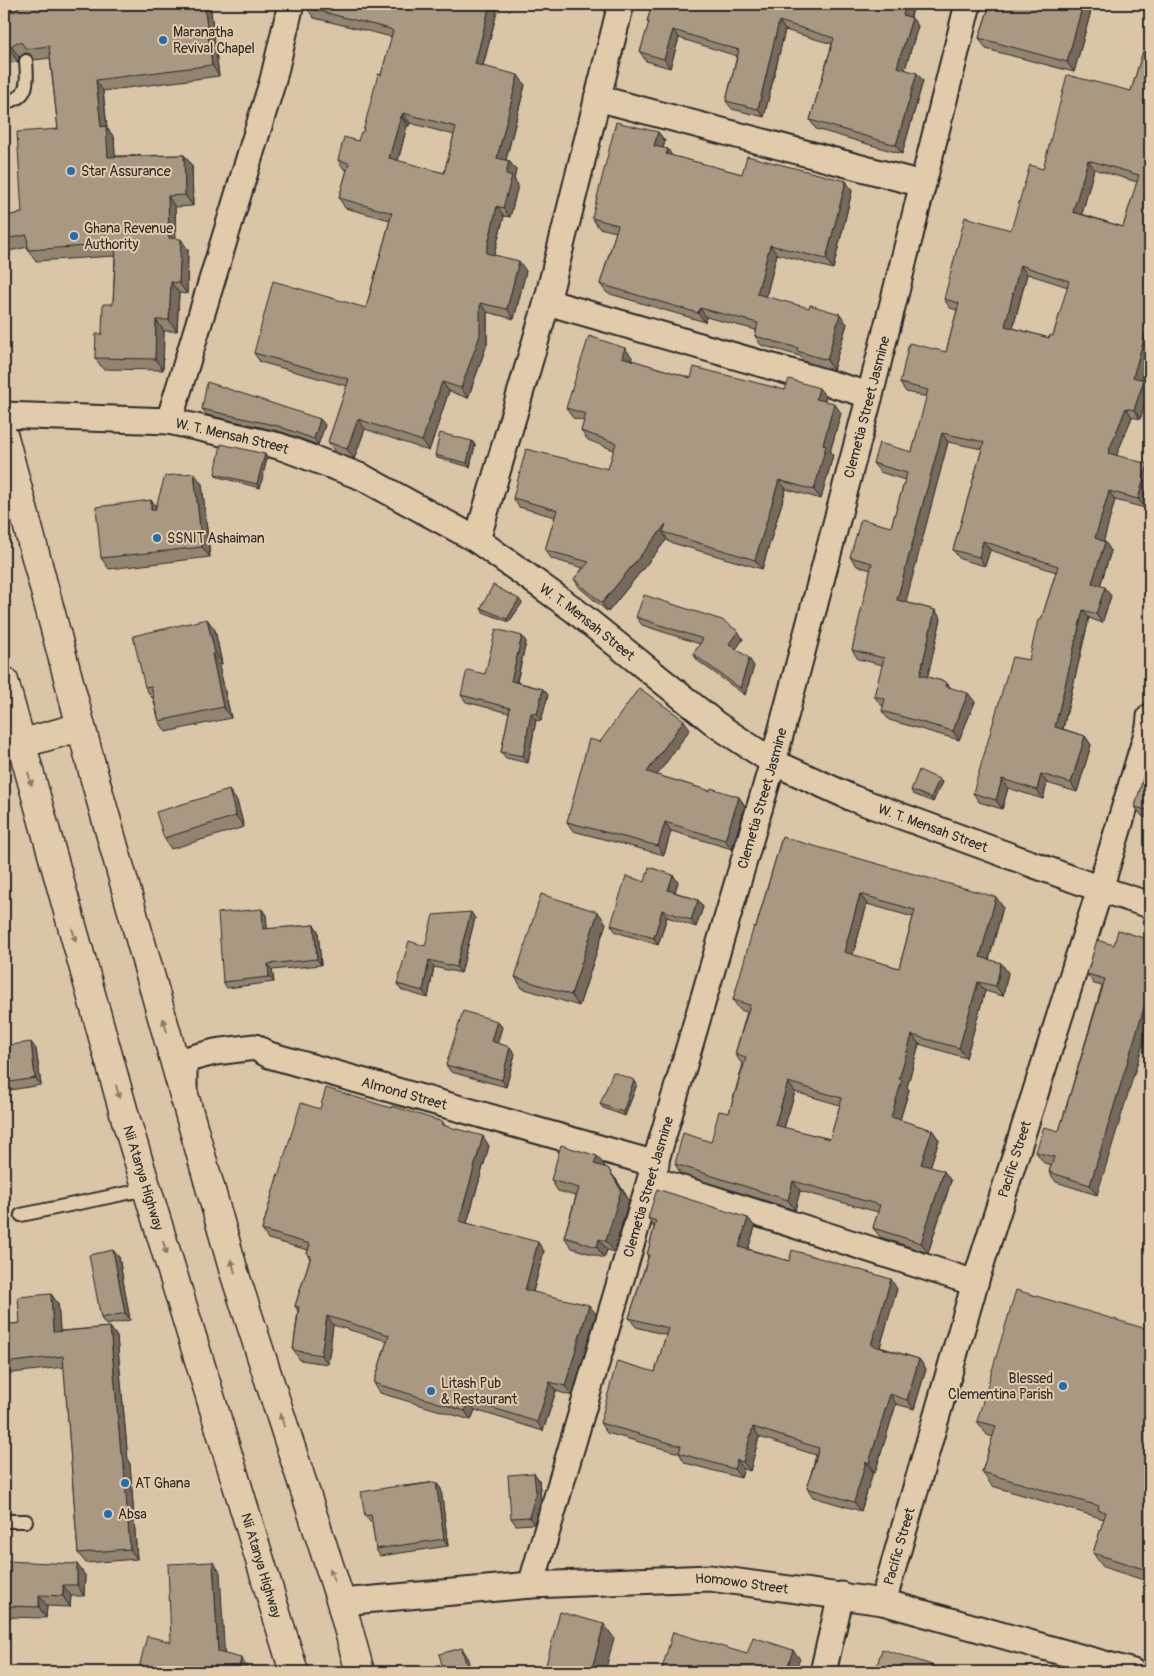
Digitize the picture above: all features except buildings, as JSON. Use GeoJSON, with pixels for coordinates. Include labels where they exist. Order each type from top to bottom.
{"type":"FeatureCollection","features":[{"type":"Feature","properties":{"kind":"main road"},"geometry":{"type":"LineString","coordinates":[[4,437],[80,727],[234,1272],[341,1602],[360,1672]]}},
{"type":"Feature","properties":{"kind":"main road","name":"Nii Atanya Highway"},"geometry":{"type":"LineString","coordinates":[[4,681],[126,1120],[294,1672]]}},
{"type":"Feature","properties":{"kind":"main road"},"geometry":{"type":"LineString","coordinates":[[20,744],[80,727]]}},
{"type":"Feature","properties":{"kind":"street"},"geometry":{"type":"LineString","coordinates":[[170,421],[273,80],[291,4]]}},
{"type":"Feature","properties":{"kind":"street"},"geometry":{"type":"LineString","coordinates":[[477,540],[547,302],[621,4]]}},
{"type":"Feature","properties":{"kind":"street","name":"Clemetia Street Jasmine"},"geometry":{"type":"LineString","coordinates":[[531,1585],[773,762],[870,395],[968,4]]}},
{"type":"Feature","properties":{"kind":"street"},"geometry":{"type":"LineString","coordinates":[[598,98],[922,184]]}},
{"type":"Feature","properties":{"kind":"street"},"geometry":{"type":"LineString","coordinates":[[547,302],[870,395]]}},
{"type":"Feature","properties":{"kind":"street","name":"W. T. Mensah Street"},"geometry":{"type":"LineString","coordinates":[[4,415],[170,421],[279,446],[362,477],[477,540],[574,609],[717,725],[773,762],[852,798],[1100,889],[1150,905]]}},
{"type":"Feature","properties":{"kind":"street","name":"Pacific Street"},"geometry":{"type":"LineString","coordinates":[[883,1602],[975,1283],[1100,889],[1149,727],[1150,717]]}},
{"type":"Feature","properties":{"kind":"street","name":"Almond Street"},"geometry":{"type":"LineString","coordinates":[[184,1093],[184,1060],[215,1052],[255,1047],[269,1054],[654,1171]]}},
{"type":"Feature","properties":{"kind":"street"},"geometry":{"type":"LineString","coordinates":[[654,1171],[975,1283]]}},
{"type":"Feature","properties":{"kind":"street","name":"Homowo Street"},"geometry":{"type":"LineString","coordinates":[[341,1602],[531,1585],[710,1578],[883,1602],[1132,1672]]}},
{"type":"Feature","properties":{"kind":"street"},"geometry":{"type":"LineString","coordinates":[[822,1672],[841,1595]]}},
{"type":"Feature","properties":{"kind":"lane"},"geometry":{"type":"LineString","coordinates":[[4,102],[14,101],[23,94],[28,81],[26,61]]}},
{"type":"Feature","properties":{"kind":"lane"},"geometry":{"type":"LineString","coordinates":[[22,1215],[147,1189]]}},
{"type":"Feature","properties":{"kind":"lane"},"geometry":{"type":"LineString","coordinates":[[4,1521],[26,1521]]}},
{"type":"Feature","properties":{"kind":"place","name":"Maranatha Revival Chapel"},"geometry":{"type":"Point","coordinates":[163,40]}},
{"type":"Feature","properties":{"kind":"place","name":"Star Assurance"},"geometry":{"type":"Point","coordinates":[71,171]}},
{"type":"Feature","properties":{"kind":"place","name":"Ghana Revenue Authority"},"geometry":{"type":"Point","coordinates":[74,236]}},
{"type":"Feature","properties":{"kind":"place","name":"SSNIT Ashaiman"},"geometry":{"type":"Point","coordinates":[157,538]}},
{"type":"Feature","properties":{"kind":"place","name":"Blessed Clementina Parish"},"geometry":{"type":"Point","coordinates":[1063,1386]}},
{"type":"Feature","properties":{"kind":"place","name":"Litash Pub & Restaurant"},"geometry":{"type":"Point","coordinates":[431,1391]}},
{"type":"Feature","properties":{"kind":"place","name":"AT Ghana"},"geometry":{"type":"Point","coordinates":[125,1483]}},
{"type":"Feature","properties":{"kind":"place","name":"Absa"},"geometry":{"type":"Point","coordinates":[108,1514]}}]}
